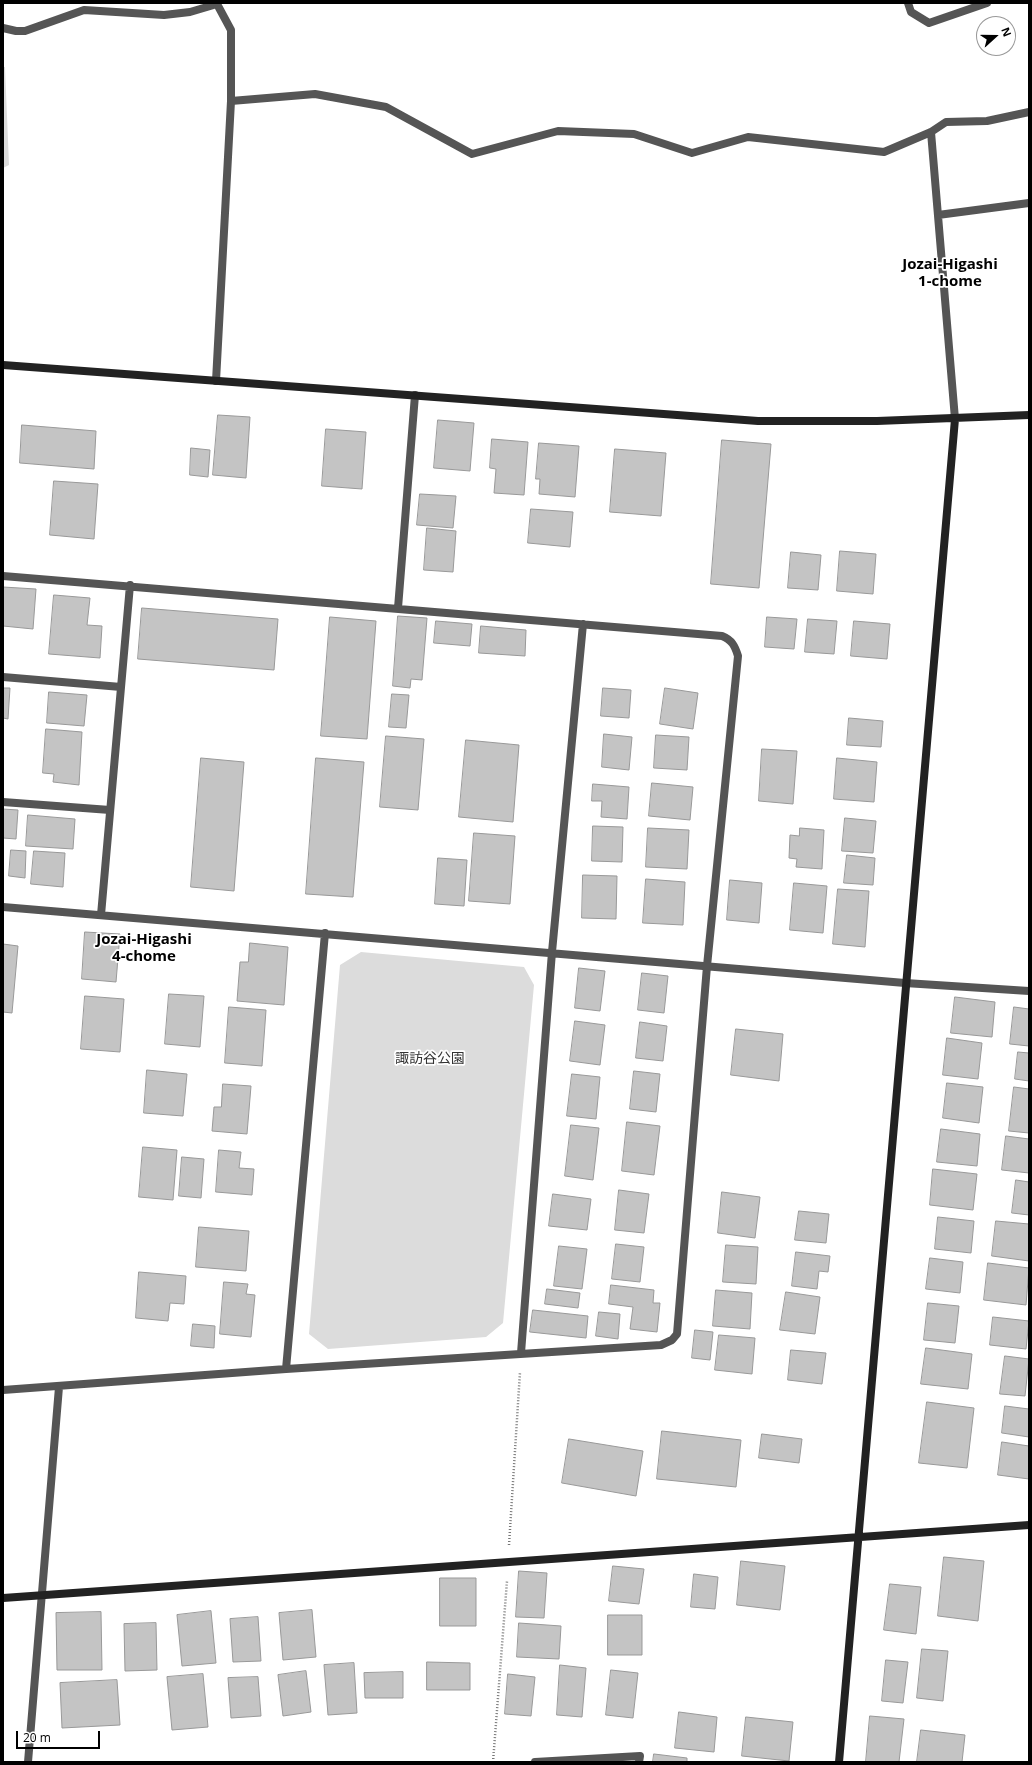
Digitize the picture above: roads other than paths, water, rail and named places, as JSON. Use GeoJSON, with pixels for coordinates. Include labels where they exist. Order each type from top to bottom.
{"type":"FeatureCollection","features":[{"type":"Feature","properties":{"kind":"street"},"geometry":{"type":"LineString","coordinates":[[908,3],[911,12],[929,23],[987,3]]}},
{"type":"Feature","properties":{"kind":"street"},"geometry":{"type":"LineString","coordinates":[[3,28],[16,32],[25,31],[84,10],[164,15],[190,12],[217,4],[231,30],[231,101],[216,381]]}},
{"type":"Feature","properties":{"kind":"street"},"geometry":{"type":"LineString","coordinates":[[231,101],[315,94],[386,107],[472,154],[558,131],[634,134],[692,153],[748,137],[884,152],[931,132],[946,122],[987,121],[1029,112]]}},
{"type":"Feature","properties":{"kind":"street"},"geometry":{"type":"LineString","coordinates":[[839,1762],[905,983],[955,419],[931,132]]}},
{"type":"Feature","properties":{"kind":"street"},"geometry":{"type":"LineString","coordinates":[[938,215],[1029,203]]}},
{"type":"Feature","properties":{"kind":"street"},"geometry":{"type":"LineString","coordinates":[[3,365],[758,421],[877,422],[1029,415]]}},
{"type":"Feature","properties":{"kind":"street"},"geometry":{"type":"LineString","coordinates":[[398,608],[415,395]]}},
{"type":"Feature","properties":{"kind":"street"},"geometry":{"type":"LineString","coordinates":[[3,576],[130,585],[722,636],[730,639],[735,646],[738,656],[707,966],[677,1334],[672,1340],[661,1345],[286,1369],[3,1390]]}},
{"type":"Feature","properties":{"kind":"street"},"geometry":{"type":"LineString","coordinates":[[101,915],[130,585]]}},
{"type":"Feature","properties":{"kind":"street"},"geometry":{"type":"LineString","coordinates":[[521,1353],[552,952],[583,624]]}},
{"type":"Feature","properties":{"kind":"street"},"geometry":{"type":"LineString","coordinates":[[3,677],[121,687]]}},
{"type":"Feature","properties":{"kind":"street"},"geometry":{"type":"LineString","coordinates":[[3,802],[110,810]]}},
{"type":"Feature","properties":{"kind":"street"},"geometry":{"type":"LineString","coordinates":[[3,906],[905,983],[1029,992]]}},
{"type":"Feature","properties":{"kind":"street"},"geometry":{"type":"LineString","coordinates":[[286,1369],[324,933]]}},
{"type":"Feature","properties":{"kind":"street"},"geometry":{"type":"LineString","coordinates":[[28,1762],[59,1387]]}},
{"type":"Feature","properties":{"kind":"street"},"geometry":{"type":"LineString","coordinates":[[3,1598],[1029,1525]]}},
{"type":"Feature","properties":{"kind":"street"},"geometry":{"type":"LineString","coordinates":[[535,1762],[640,1756],[639,1762]]}},
{"type":"Feature","properties":{"kind":"district","name":"Jozai-Higashi 1-chome"},"geometry":{"type":"Point","coordinates":[950,274]}},
{"type":"Feature","properties":{"kind":"district","name":"Jozai-Higashi 4-chome"},"geometry":{"type":"Point","coordinates":[144,948]}},
{"type":"Feature","properties":{"kind":"park label","name":"諏訪谷公園"},"geometry":{"type":"Point","coordinates":[430,1059]}}]}
